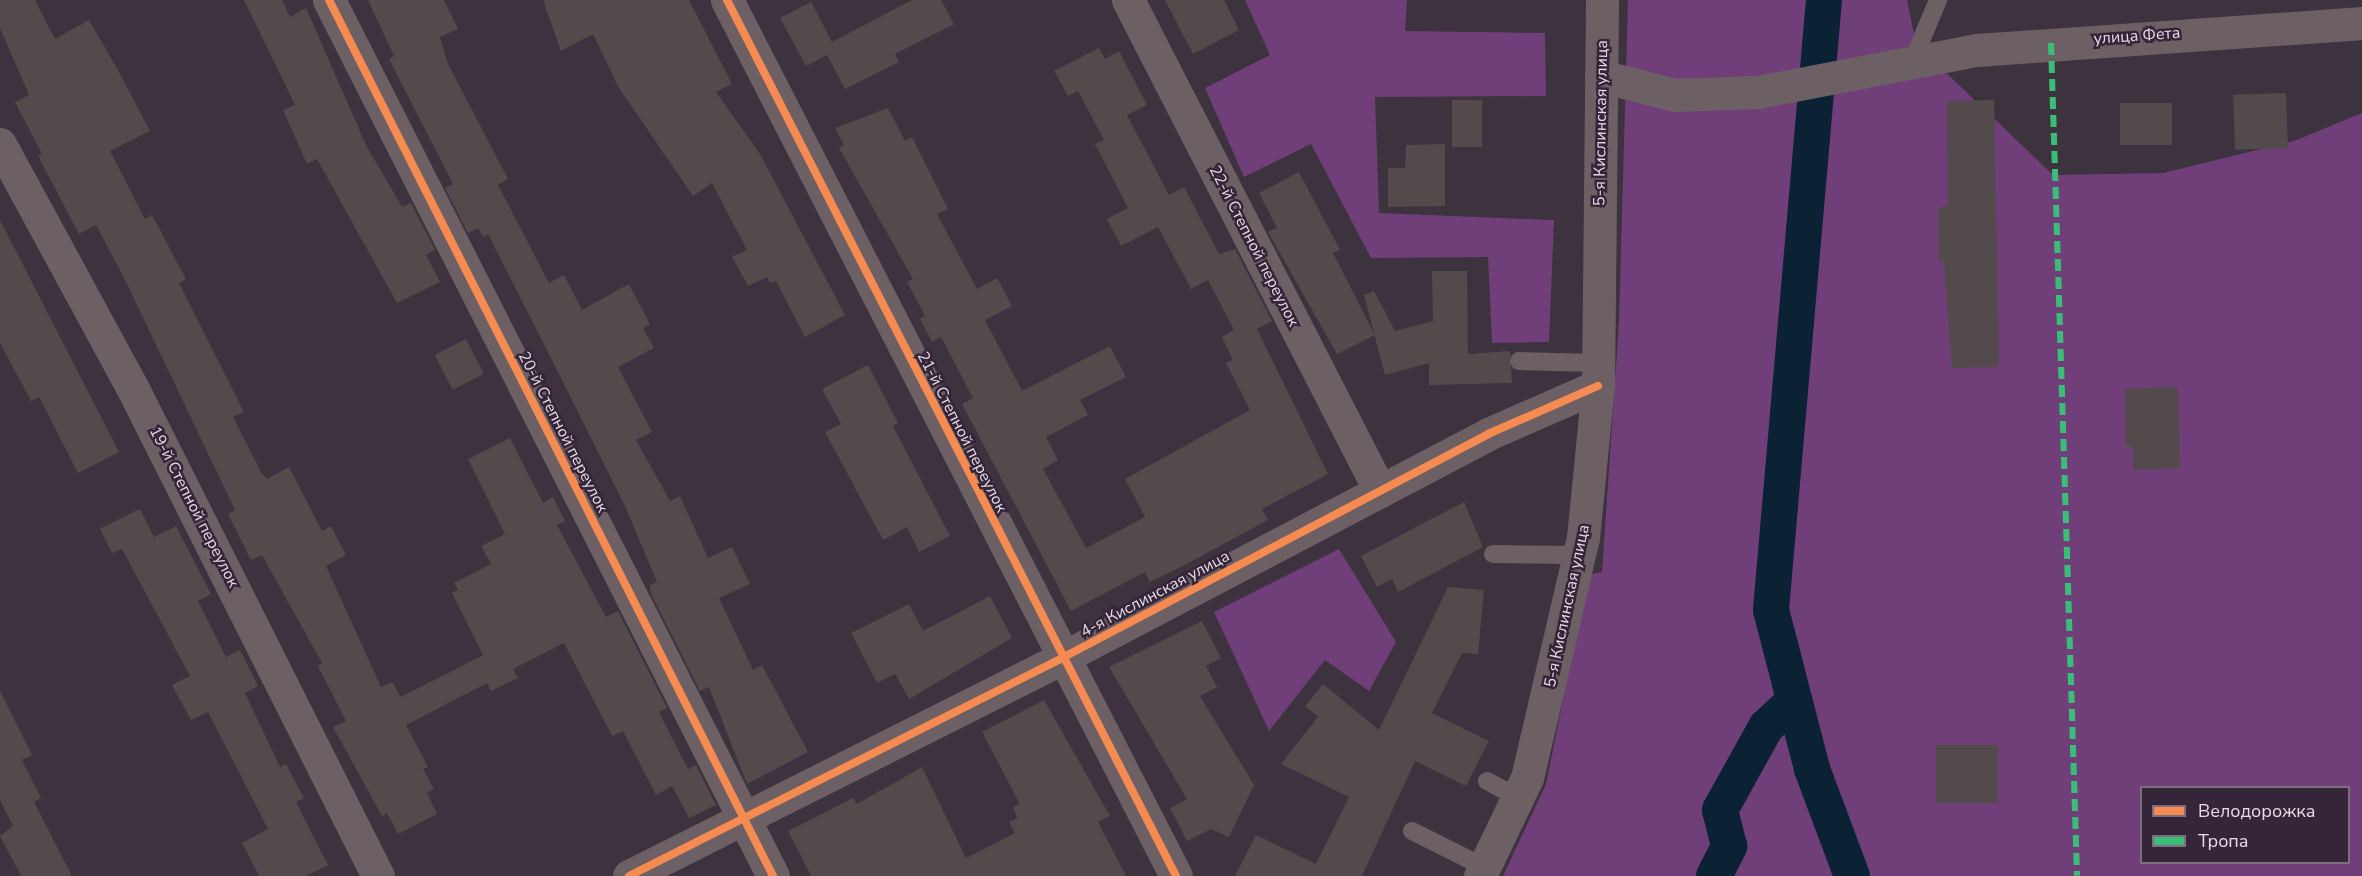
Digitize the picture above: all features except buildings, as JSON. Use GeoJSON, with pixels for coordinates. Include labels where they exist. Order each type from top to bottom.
{"type":"FeatureCollection","features":[{"type":"Feature","properties":{"kind":"street","name":"20-й Степной переулок"},"geometry":{"type":"LineString","coordinates":[[329,0],[773,876]]}},
{"type":"Feature","properties":{"kind":"street","name":"21-й Степной переулок"},"geometry":{"type":"LineString","coordinates":[[727,0],[1062,658],[1176,876]]}},
{"type":"Feature","properties":{"kind":"street","name":"22-й Степной переулок"},"geometry":{"type":"LineString","coordinates":[[1128,0],[1380,491]]}},
{"type":"Feature","properties":{"kind":"street","name":"5-я Кислинская улица"},"geometry":{"type":"LineString","coordinates":[[1482,871],[1517,797],[1546,704],[1580,555],[1598,374],[1602,0]]}},
{"type":"Feature","properties":{"kind":"street","name":"улица Фета"},"geometry":{"type":"LineString","coordinates":[[1601,76],[1675,95],[1758,92],[1913,60],[2119,36],[2362,23]]}},
{"type":"Feature","properties":{"kind":"street","name":"19-й Степной переулок"},"geometry":{"type":"LineString","coordinates":[[0,144],[136,395],[378,876]]}},
{"type":"Feature","properties":{"kind":"street","name":"4-я Кислинская улица"},"geometry":{"type":"LineString","coordinates":[[629,876],[1062,658],[1598,374]]}},
{"type":"Feature","properties":{"kind":"lane"},"geometry":{"type":"LineString","coordinates":[[1913,60],[1938,0]]}},
{"type":"Feature","properties":{"kind":"lane"},"geometry":{"type":"LineString","coordinates":[[1519,361],[1598,374]]}},
{"type":"Feature","properties":{"kind":"lane"},"geometry":{"type":"LineString","coordinates":[[1493,554],[1580,555]]}},
{"type":"Feature","properties":{"kind":"lane"},"geometry":{"type":"LineString","coordinates":[[1487,781],[1517,797]]}},
{"type":"Feature","properties":{"kind":"lane"},"geometry":{"type":"LineString","coordinates":[[1412,831],[1482,871]]}},
{"type":"Feature","properties":{"kind":"shaded area"},"geometry":{"type":"Polygon","coordinates":[[[1245,0],[1407,0],[1405,31],[1545,33],[1546,96],[1375,97],[1379,213],[1554,220],[1549,342],[1492,343],[1488,257],[1371,258],[1311,144],[1244,177],[1205,88],[1270,55],[1245,0]]]}},
{"type":"Feature","properties":{"kind":"shaded area"},"geometry":{"type":"Polygon","coordinates":[[[1628,0],[1907,0],[1916,44],[2053,175],[2163,173],[2294,141],[2362,113],[2362,876],[1503,876],[1546,784],[1588,575],[1602,572],[1619,322],[1628,0]]]}},
{"type":"Feature","properties":{"kind":"shaded area"},"geometry":{"type":"Polygon","coordinates":[[[1339,549],[1396,642],[1369,691],[1325,660],[1269,731],[1214,612],[1339,549]]]}},
{"type":"Feature","properties":{"kind":"waterway"},"geometry":{"type":"LineString","coordinates":[[1824,0],[1771,610],[1812,769],[1852,876]]}},
{"type":"Feature","properties":{"kind":"waterway"},"geometry":{"type":"LineString","coordinates":[[1714,876],[1729,846],[1720,810],[1766,727],[1794,701]]}},
{"type":"Feature","properties":{"kind":"marked path"},"geometry":{"type":"LineString","coordinates":[[2051,43],[2077,876]]}},
{"type":"Feature","properties":{"kind":"cycle path"},"geometry":{"type":"LineString","coordinates":[[329,0],[773,876]]}},
{"type":"Feature","properties":{"kind":"cycle path"},"geometry":{"type":"LineString","coordinates":[[727,0],[1176,876]]}},
{"type":"Feature","properties":{"kind":"cycle path"},"geometry":{"type":"LineString","coordinates":[[629,876],[1062,658],[1488,434],[1598,386]]}}]}
